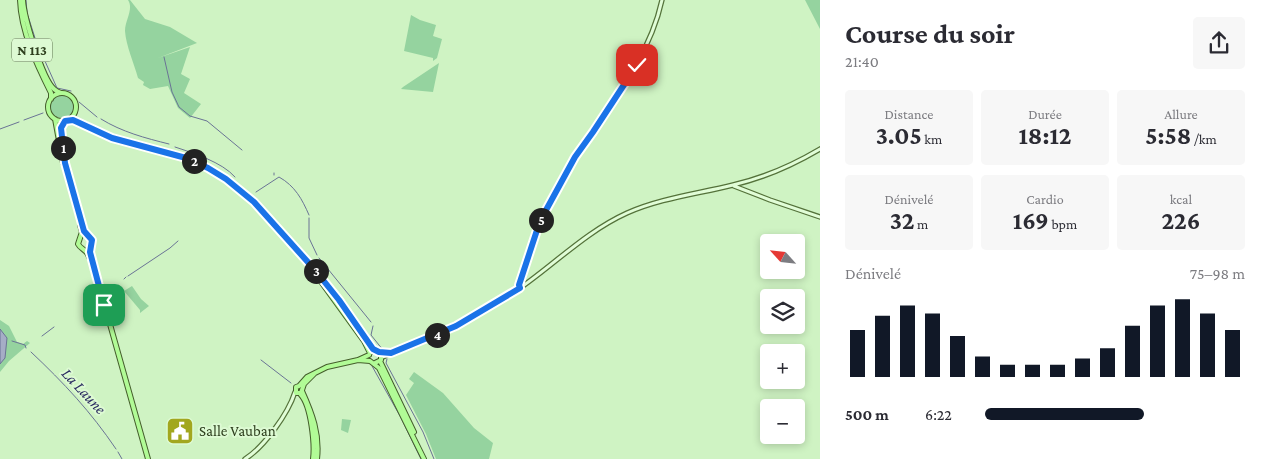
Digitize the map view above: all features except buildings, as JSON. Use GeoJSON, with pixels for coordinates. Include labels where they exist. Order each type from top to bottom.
{"type":"FeatureCollection","features":[{"type":"Feature","properties":{"kind":"main road","name":"N 113"},"geometry":{"type":"LineString","coordinates":[[22,0],[25,16],[40,61],[53,88],[60,93]]}},
{"type":"Feature","properties":{"kind":"main road","name":"N 113"},"geometry":{"type":"LineString","coordinates":[[22,0],[23,21],[34,56],[51,93],[51,98]]}},
{"type":"Feature","properties":{"kind":"main road"},"geometry":{"type":"LineString","coordinates":[[520,288],[519,285],[542,218],[575,157],[635,69],[655,27],[662,0]]}},
{"type":"Feature","properties":{"kind":"main road"},"geometry":{"type":"LineString","coordinates":[[85,124],[78,117],[76,102],[67,93],[60,93],[51,98],[48,105],[49,110],[55,119],[61,158],[82,232],[78,244],[88,252],[95,273]]}},
{"type":"Feature","properties":{"kind":"main road"},"geometry":{"type":"LineString","coordinates":[[76,112],[61,128],[65,163],[84,231],[92,240],[90,247],[98,286],[148,458]]}},
{"type":"Feature","properties":{"kind":"main road"},"geometry":{"type":"LineString","coordinates":[[55,119],[85,124],[112,138],[193,161],[217,172],[254,202],[335,294],[377,352],[403,405],[425,459]]}},
{"type":"Feature","properties":{"kind":"main road"},"geometry":{"type":"LineString","coordinates":[[375,363],[391,353],[456,326],[520,288],[588,235],[618,217],[656,202],[734,185],[783,168],[820,149]]}},
{"type":"Feature","properties":{"kind":"main road"},"geometry":{"type":"LineString","coordinates":[[734,185],[770,200],[820,217]]}},
{"type":"Feature","properties":{"kind":"main road"},"geometry":{"type":"LineString","coordinates":[[80,236],[87,235]]}},
{"type":"Feature","properties":{"kind":"main road"},"geometry":{"type":"LineString","coordinates":[[85,249],[90,247]]}},
{"type":"Feature","properties":{"kind":"main road"},"geometry":{"type":"LineString","coordinates":[[311,267],[364,341],[370,361]]}},
{"type":"Feature","properties":{"kind":"main road"},"geometry":{"type":"LineString","coordinates":[[358,360],[377,352],[391,353]]}},
{"type":"Feature","properties":{"kind":"main road"},"geometry":{"type":"LineString","coordinates":[[245,459],[268,439],[306,381],[314,374],[331,365],[358,360],[370,361],[379,368],[425,459]]}},
{"type":"Feature","properties":{"kind":"main road"},"geometry":{"type":"LineString","coordinates":[[317,459],[316,424],[306,396],[306,384],[322,369]]}},
{"type":"Feature","properties":{"kind":"main road"},"geometry":{"type":"LineString","coordinates":[[298,391],[306,396]]}},
{"type":"Feature","properties":{"kind":"main road"},"geometry":{"type":"LineString","coordinates":[[298,391],[304,400],[311,421],[313,459]]}},
{"type":"Feature","properties":{"kind":"green space"},"geometry":{"type":"Polygon","coordinates":[[[128,0],[145,19],[170,27],[197,43],[158,58],[190,47],[181,74],[190,79],[184,93],[201,104],[190,118],[178,108],[168,86],[150,89],[143,85],[144,82],[138,78],[128,49],[125,31],[130,11],[128,0]]]}},
{"type":"Feature","properties":{"kind":"green space"},"geometry":{"type":"Polygon","coordinates":[[[805,0],[820,0],[820,29],[805,0]]]}},
{"type":"Feature","properties":{"kind":"green space"},"geometry":{"type":"Polygon","coordinates":[[[411,15],[436,25],[433,36],[442,39],[437,58],[433,61],[433,58],[404,51],[411,15]]]}},
{"type":"Feature","properties":{"kind":"green space"},"geometry":{"type":"Polygon","coordinates":[[[439,63],[433,92],[401,89],[403,87],[439,63]]]}},
{"type":"Feature","properties":{"kind":"green space"},"geometry":{"type":"Polygon","coordinates":[[[57,94],[67,94],[74,101],[74,111],[67,118],[57,118],[50,111],[50,101],[57,94]]]}},
{"type":"Feature","properties":{"kind":"green space"},"geometry":{"type":"Polygon","coordinates":[[[132,286],[141,299],[149,306],[140,313],[140,310],[124,291],[132,286]]]}},
{"type":"Feature","properties":{"kind":"green space"},"geometry":{"type":"Polygon","coordinates":[[[0,320],[9,326],[17,342],[23,344],[27,341],[30,343],[9,361],[0,372],[0,320]]]}},
{"type":"Feature","properties":{"kind":"green space"},"geometry":{"type":"Polygon","coordinates":[[[414,372],[443,393],[474,428],[493,443],[489,459],[436,459],[426,434],[406,395],[414,383],[409,379],[414,372]]]}},
{"type":"Feature","properties":{"kind":"green space"},"geometry":{"type":"Polygon","coordinates":[[[342,419],[351,420],[348,433],[341,430],[342,419]]]}},
{"type":"Feature","properties":{"kind":"water"},"geometry":{"type":"Polygon","coordinates":[[[0,329],[7,338],[5,358],[0,364],[0,329]]]}},
{"type":"Feature","properties":{"kind":"waterway"},"geometry":{"type":"LineString","coordinates":[[26,0],[27,12]]}},
{"type":"Feature","properties":{"kind":"waterway"},"geometry":{"type":"LineString","coordinates":[[28,16],[35,38]]}},
{"type":"Feature","properties":{"kind":"waterway"},"geometry":{"type":"LineString","coordinates":[[36,41],[57,88],[71,91]]}},
{"type":"Feature","properties":{"kind":"waterway"},"geometry":{"type":"LineString","coordinates":[[164,57],[172,92],[179,107],[190,116],[207,121],[242,150]]}},
{"type":"Feature","properties":{"kind":"waterway"},"geometry":{"type":"LineString","coordinates":[[79,102],[97,117]]}},
{"type":"Feature","properties":{"kind":"waterway"},"geometry":{"type":"LineString","coordinates":[[24,120],[43,113]]}},
{"type":"Feature","properties":{"kind":"waterway"},"geometry":{"type":"LineString","coordinates":[[101,119],[125,131],[169,144]]}},
{"type":"Feature","properties":{"kind":"waterway"},"geometry":{"type":"LineString","coordinates":[[0,129],[19,122]]}},
{"type":"Feature","properties":{"kind":"waterway"},"geometry":{"type":"LineString","coordinates":[[175,147],[215,162],[235,177]]}},
{"type":"Feature","properties":{"kind":"waterway"},"geometry":{"type":"LineString","coordinates":[[256,192],[279,177],[297,193],[309,215]]}},
{"type":"Feature","properties":{"kind":"waterway"},"geometry":{"type":"LineString","coordinates":[[309,218],[309,238],[317,255]]}},
{"type":"Feature","properties":{"kind":"waterway"},"geometry":{"type":"LineString","coordinates":[[128,276],[178,241]]}},
{"type":"Feature","properties":{"kind":"waterway"},"geometry":{"type":"LineString","coordinates":[[319,258],[371,322]]}},
{"type":"Feature","properties":{"kind":"waterway"},"geometry":{"type":"LineString","coordinates":[[373,326],[371,335],[383,350]]}},
{"type":"Feature","properties":{"kind":"waterway"},"geometry":{"type":"LineString","coordinates":[[42,336],[54,327]]}},
{"type":"Feature","properties":{"kind":"waterway","name":"La Laune"},"geometry":{"type":"LineString","coordinates":[[12,341],[25,345],[26,348]]}},
{"type":"Feature","properties":{"kind":"waterway","name":"La Laune"},"geometry":{"type":"LineString","coordinates":[[31,352],[76,398],[116,449]]}},
{"type":"Feature","properties":{"kind":"waterway"},"geometry":{"type":"LineString","coordinates":[[387,359],[386,363],[423,432],[434,459]]}},
{"type":"Feature","properties":{"kind":"waterway"},"geometry":{"type":"LineString","coordinates":[[261,360],[291,383]]}},
{"type":"Feature","properties":{"kind":"waterway"},"geometry":{"type":"LineString","coordinates":[[372,366],[421,459]]}},
{"type":"Feature","properties":{"kind":"waterway","name":"La Laune"},"geometry":{"type":"LineString","coordinates":[[118,452],[122,459]]}},
{"type":"Feature","properties":{"kind":"place","name":"Salle Vauban"},"geometry":{"type":"Point","coordinates":[180,431]}},
{"type":"Feature","properties":{"kind":"route"},"geometry":{"type":"LineString","coordinates":[[104,305],[90,252],[92,240],[84,231],[65,163],[61,128],[62,124],[69,119],[85,124],[112,138],[186,158],[217,172],[254,202],[315,270],[339,300],[373,349],[379,352],[391,353],[456,326],[520,288],[519,285],[542,218],[575,157],[637,65]]}}]}
